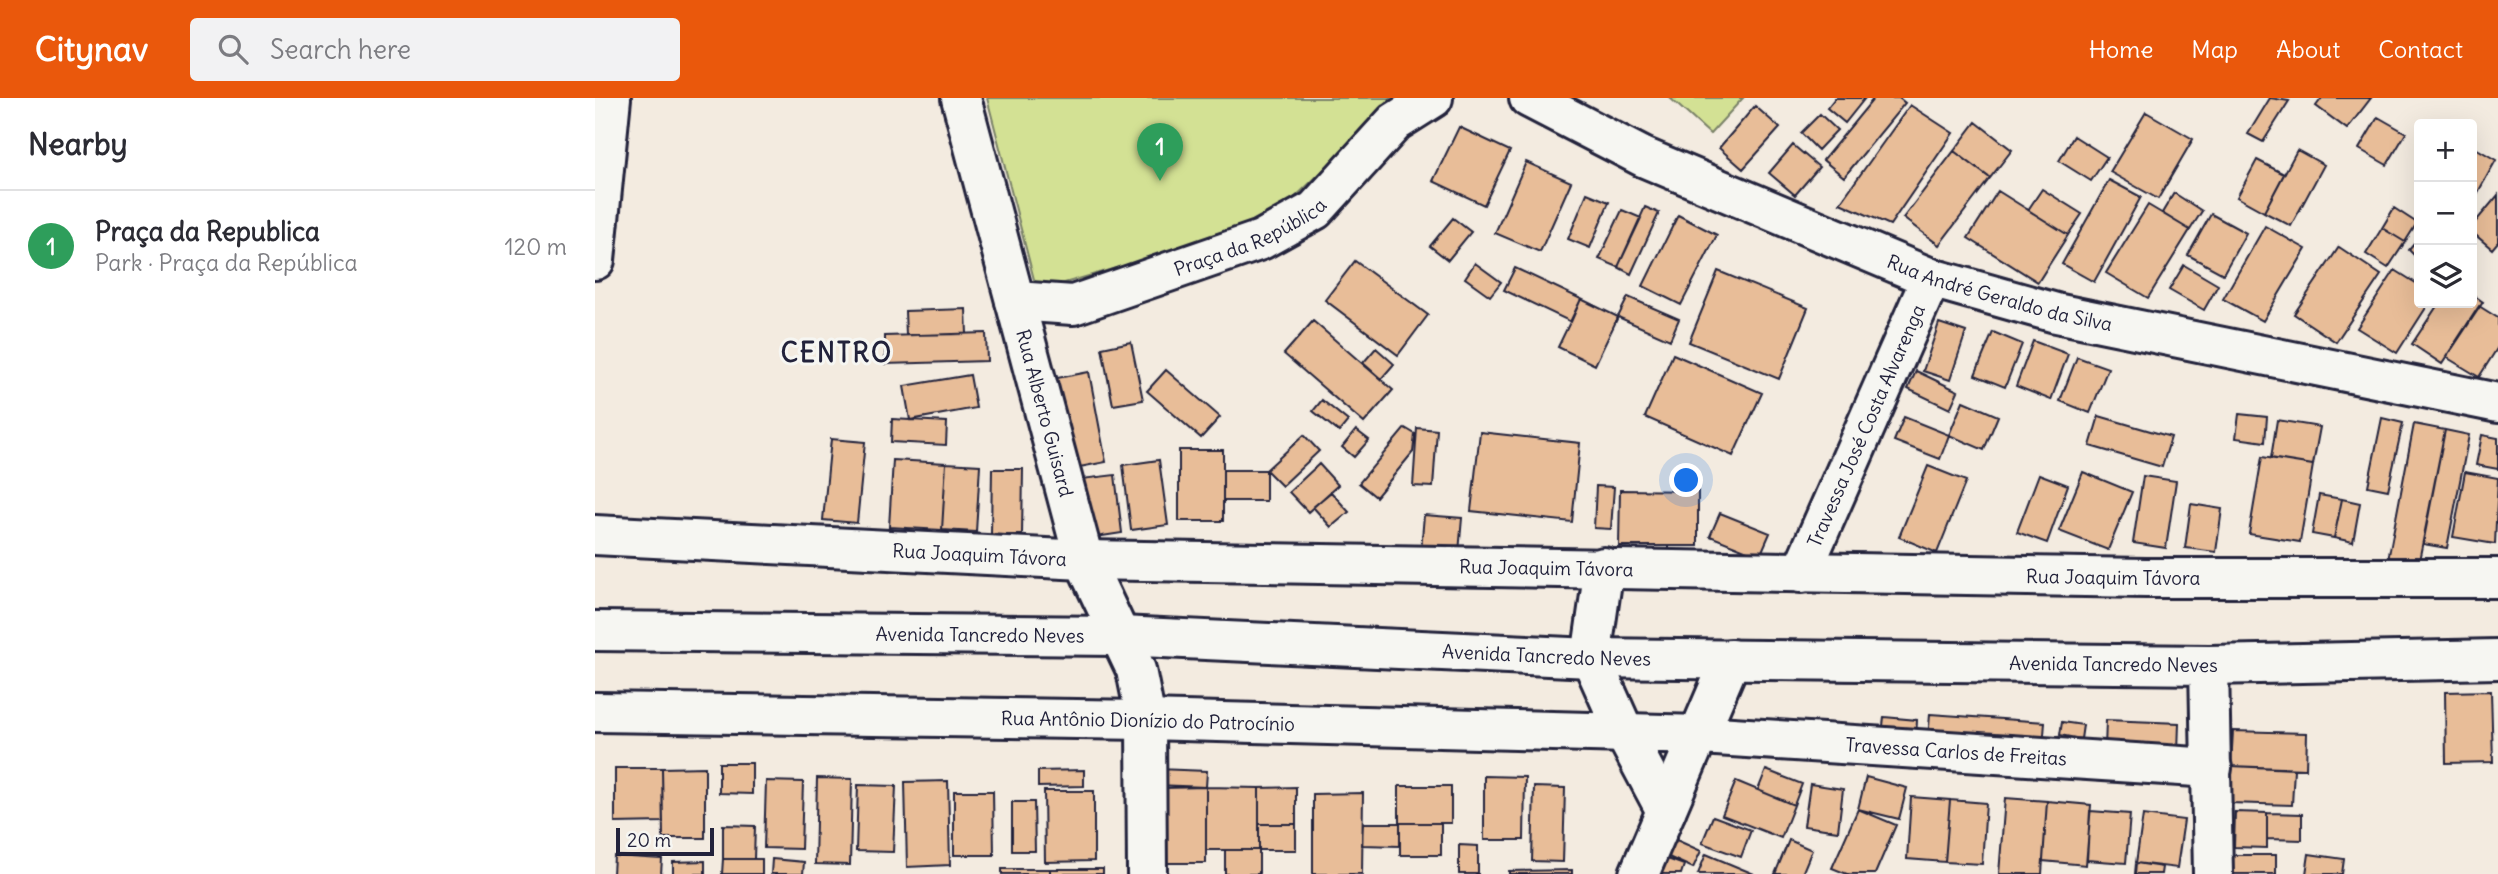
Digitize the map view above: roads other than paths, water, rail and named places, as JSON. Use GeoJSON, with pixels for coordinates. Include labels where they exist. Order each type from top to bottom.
{"type":"FeatureCollection","features":[{"type":"Feature","properties":{"kind":"street"},"geometry":{"type":"LineString","coordinates":[[595,260],[611,98]]}},
{"type":"Feature","properties":{"kind":"street","name":"Rua Alberto Guisard"},"geometry":{"type":"LineString","coordinates":[[961,98],[1084,560],[1136,670],[1146,720],[1147,874]]}},
{"type":"Feature","properties":{"kind":"street","name":"Praça da República"},"geometry":{"type":"LineString","coordinates":[[1026,344],[1073,305],[1229,254],[1315,211],[1397,110],[1433,98]]}},
{"type":"Feature","properties":{"kind":"street","name":"Rua André Geraldo da Silva"},"geometry":{"type":"LineString","coordinates":[[1529,98],[1643,157],[1931,278],[2056,313],[2498,403]]}},
{"type":"Feature","properties":{"kind":"street","name":"Travessa José Costa Alvarenga"},"geometry":{"type":"LineString","coordinates":[[1801,573],[1931,278]]}},
{"type":"Feature","properties":{"kind":"street","name":"Praça da República"},"geometry":{"type":"LineString","coordinates":[[1015,300],[1073,305]]}},
{"type":"Feature","properties":{"kind":"street","name":"Rua Joaquim Távora"},"geometry":{"type":"LineString","coordinates":[[595,536],[1084,560],[2146,578],[2498,578]]}},
{"type":"Feature","properties":{"kind":"street"},"geometry":{"type":"LineString","coordinates":[[1604,567],[1591,658],[1625,734],[1667,811]]}},
{"type":"Feature","properties":{"kind":"street","name":"Avenida Tancredo Neves"},"geometry":{"type":"LineString","coordinates":[[595,631],[1119,636],[1591,658],[2209,665],[2498,659]]}},
{"type":"Feature","properties":{"kind":"street"},"geometry":{"type":"LineString","coordinates":[[1639,874],[1731,659]]}},
{"type":"Feature","properties":{"kind":"street"},"geometry":{"type":"LineString","coordinates":[[2209,665],[2213,874]]}},
{"type":"Feature","properties":{"kind":"street","name":"Rua Antônio Dionízio do Patrocínio"},"geometry":{"type":"LineString","coordinates":[[595,712],[1146,720],[1700,736]]}},
{"type":"Feature","properties":{"kind":"street","name":"Travessa Carlos de Freitas"},"geometry":{"type":"LineString","coordinates":[[1700,736],[2212,768]]}},
{"type":"Feature","properties":{"kind":"place","name":"Praça da Republica"},"geometry":{"type":"Point","coordinates":[1160,181]}},
{"type":"Feature","properties":{"kind":"district","name":"CENTRO"},"geometry":{"type":"Point","coordinates":[837,352]}}]}
